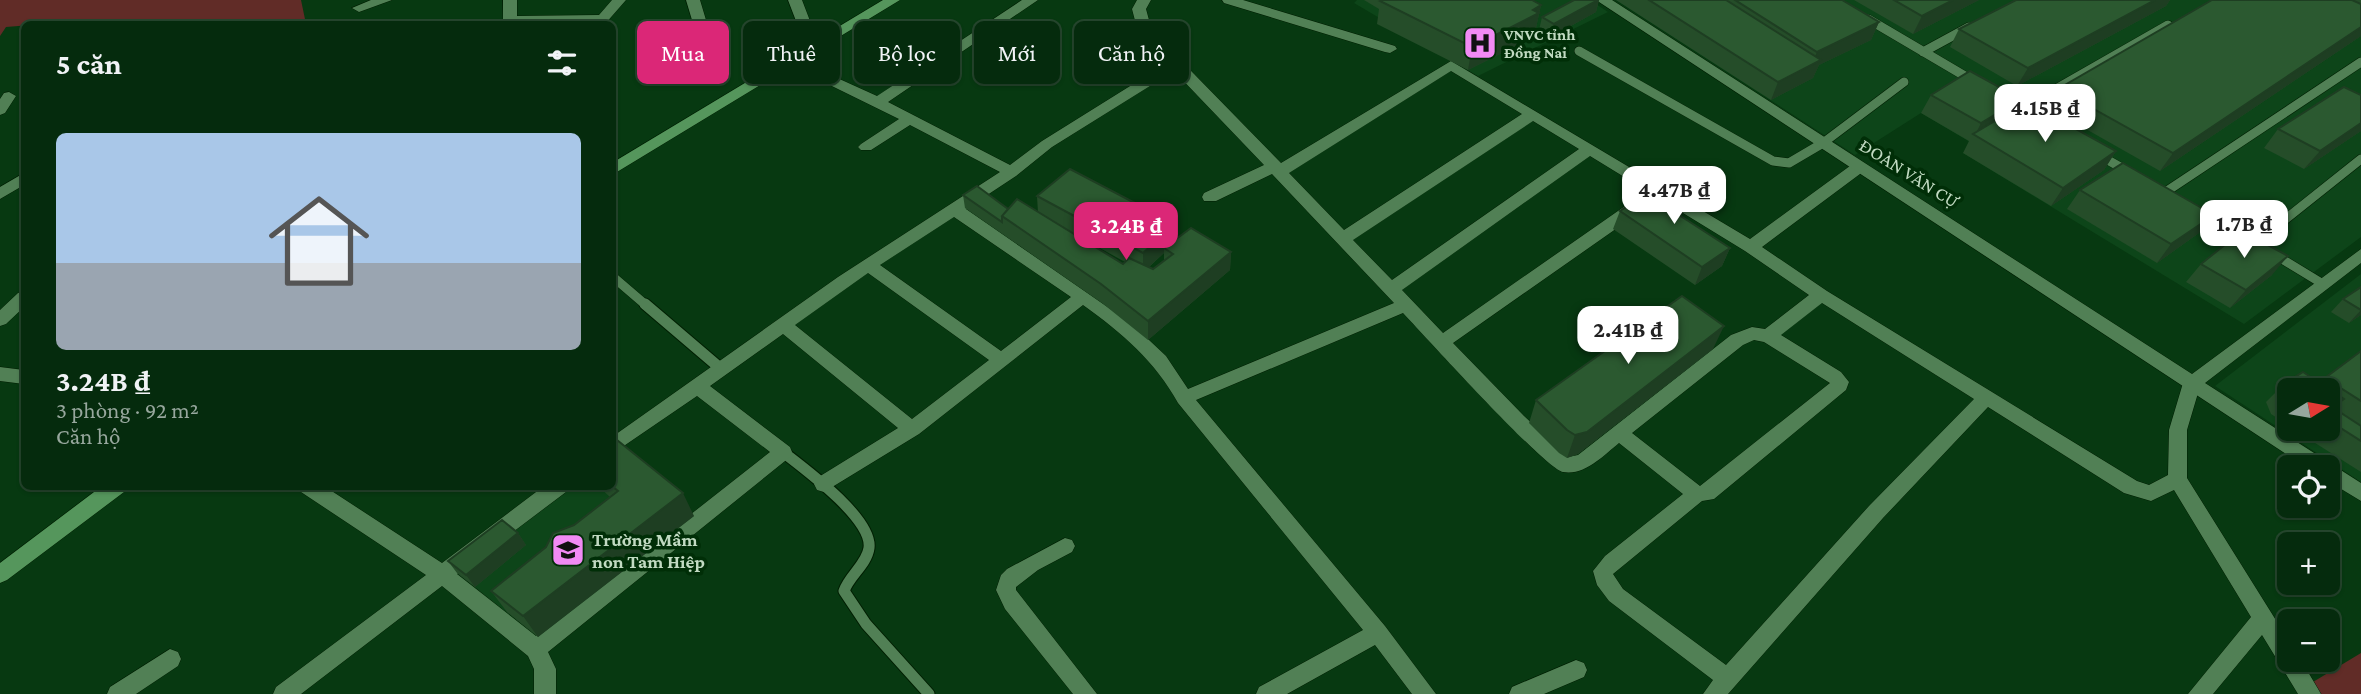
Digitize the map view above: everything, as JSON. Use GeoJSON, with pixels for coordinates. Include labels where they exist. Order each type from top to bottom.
{"type":"FeatureCollection","features":[{"type":"Feature","properties":{"kind":"main road"},"geometry":{"type":"LineString","coordinates":[[840,31],[893,0]]}},
{"type":"Feature","properties":{"kind":"main road"},"geometry":{"type":"LineString","coordinates":[[616,168],[751,84]]}},
{"type":"Feature","properties":{"kind":"main road"},"geometry":{"type":"LineString","coordinates":[[0,574],[112,490]]}},
{"type":"Feature","properties":{"kind":"street"},"geometry":{"type":"LineString","coordinates":[[359,8],[385,0]]}},
{"type":"Feature","properties":{"kind":"street"},"geometry":{"type":"LineString","coordinates":[[508,21],[510,0]]}},
{"type":"Feature","properties":{"kind":"street"},"geometry":{"type":"LineString","coordinates":[[602,21],[619,0]]}},
{"type":"Feature","properties":{"kind":"street"},"geometry":{"type":"LineString","coordinates":[[694,0],[700,21]]}},
{"type":"Feature","properties":{"kind":"street"},"geometry":{"type":"LineString","coordinates":[[795,0],[803,21]]}},
{"type":"Feature","properties":{"kind":"street"},"geometry":{"type":"LineString","coordinates":[[878,102],[1031,0]]}},
{"type":"Feature","properties":{"kind":"street"},"geometry":{"type":"LineString","coordinates":[[1142,21],[1139,9],[1144,0]]}},
{"type":"Feature","properties":{"kind":"street"},"geometry":{"type":"LineString","coordinates":[[1229,0],[1390,49]]}},
{"type":"Feature","properties":{"kind":"street","name":"ĐOÀN VĂN CỰ"},"geometry":{"type":"LineString","coordinates":[[1603,0],[2303,455]]}},
{"type":"Feature","properties":{"kind":"street"},"geometry":{"type":"LineString","coordinates":[[1210,197],[1278,169],[1451,65],[1751,247],[1821,295],[2064,446],[2144,492],[2157,492],[2177,479]]}},
{"type":"Feature","properties":{"kind":"street"},"geometry":{"type":"LineString","coordinates":[[1189,76],[1442,342],[1523,418],[1564,465],[1585,460],[1719,346],[1748,334],[1768,336],[1840,382],[1840,385],[1718,486],[1703,495],[1697,494],[1619,433]]}},
{"type":"Feature","properties":{"kind":"street"},"geometry":{"type":"LineString","coordinates":[[838,84],[1011,172]]}},
{"type":"Feature","properties":{"kind":"street"},"geometry":{"type":"LineString","coordinates":[[616,444],[868,265],[1011,172],[1046,144],[1144,84]]}},
{"type":"Feature","properties":{"kind":"street"},"geometry":{"type":"LineString","coordinates":[[0,110],[9,96]]}},
{"type":"Feature","properties":{"kind":"street"},"geometry":{"type":"LineString","coordinates":[[1344,238],[1532,114]]}},
{"type":"Feature","properties":{"kind":"street"},"geometry":{"type":"LineString","coordinates":[[866,147],[909,119]]}},
{"type":"Feature","properties":{"kind":"street"},"geometry":{"type":"LineString","coordinates":[[1391,289],[1589,149]]}},
{"type":"Feature","properties":{"kind":"street"},"geometry":{"type":"LineString","coordinates":[[1751,247],[1859,167]]}},
{"type":"Feature","properties":{"kind":"street"},"geometry":{"type":"LineString","coordinates":[[0,194],[21,180]]}},
{"type":"Feature","properties":{"kind":"street"},"geometry":{"type":"LineString","coordinates":[[1442,342],[1659,191]]}},
{"type":"Feature","properties":{"kind":"street"},"geometry":{"type":"LineString","coordinates":[[953,208],[1131,333],[1162,363],[1184,398],[1425,694]]}},
{"type":"Feature","properties":{"kind":"street"},"geometry":{"type":"LineString","coordinates":[[2310,694],[2177,479],[2178,430],[2192,383],[2361,255]]}},
{"type":"Feature","properties":{"kind":"street"},"geometry":{"type":"LineString","coordinates":[[868,265],[1000,359]]}},
{"type":"Feature","properties":{"kind":"street"},"geometry":{"type":"LineString","coordinates":[[1768,336],[1821,295]]}},
{"type":"Feature","properties":{"kind":"street"},"geometry":{"type":"LineString","coordinates":[[824,484],[912,429],[1082,297]]}},
{"type":"Feature","properties":{"kind":"street"},"geometry":{"type":"LineString","coordinates":[[0,320],[21,300]]}},
{"type":"Feature","properties":{"kind":"street"},"geometry":{"type":"LineString","coordinates":[[1184,398],[1406,305]]}},
{"type":"Feature","properties":{"kind":"street"},"geometry":{"type":"LineString","coordinates":[[782,324],[912,429]]}},
{"type":"Feature","properties":{"kind":"street"},"geometry":{"type":"LineString","coordinates":[[536,649],[783,452],[696,385]]}},
{"type":"Feature","properties":{"kind":"street"},"geometry":{"type":"LineString","coordinates":[[1697,494],[1612,562],[1604,571],[1604,579],[1616,595],[1721,686],[1876,512],[1987,397]]}},
{"type":"Feature","properties":{"kind":"street"},"geometry":{"type":"LineString","coordinates":[[2340,479],[2361,493]]}},
{"type":"Feature","properties":{"kind":"street"},"geometry":{"type":"LineString","coordinates":[[314,490],[443,575],[536,649],[545,669],[545,694]]}},
{"type":"Feature","properties":{"kind":"street"},"geometry":{"type":"LineString","coordinates":[[284,694],[554,490]]}},
{"type":"Feature","properties":{"kind":"street"},"geometry":{"type":"LineString","coordinates":[[1065,546],[1010,578],[1006,589],[1008,597],[1086,694]]}},
{"type":"Feature","properties":{"kind":"street"},"geometry":{"type":"LineString","coordinates":[[2199,694],[2263,618]]}},
{"type":"Feature","properties":{"kind":"street"},"geometry":{"type":"LineString","coordinates":[[1267,694],[1378,633]]}},
{"type":"Feature","properties":{"kind":"street"},"geometry":{"type":"LineString","coordinates":[[118,694],[170,659]]}},
{"type":"Feature","properties":{"kind":"street"},"geometry":{"type":"LineString","coordinates":[[1520,694],[1576,670]]}},
{"type":"Feature","properties":{"kind":"lane"},"geometry":{"type":"LineString","coordinates":[[1857,13],[1988,90]]}},
{"type":"Feature","properties":{"kind":"lane"},"geometry":{"type":"LineString","coordinates":[[1923,51],[1984,19]]}},
{"type":"Feature","properties":{"kind":"lane"},"geometry":{"type":"LineString","coordinates":[[2021,109],[2177,20]]}},
{"type":"Feature","properties":{"kind":"lane"},"geometry":{"type":"LineString","coordinates":[[1579,51],[1773,160],[1789,163],[1823,143],[1904,82]]}},
{"type":"Feature","properties":{"kind":"lane"},"geometry":{"type":"LineString","coordinates":[[2164,193],[2361,62]]}},
{"type":"Feature","properties":{"kind":"lane"},"geometry":{"type":"LineString","coordinates":[[2010,102],[2032,116]]}},
{"type":"Feature","properties":{"kind":"lane"},"geometry":{"type":"LineString","coordinates":[[2092,151],[2140,179]]}},
{"type":"Feature","properties":{"kind":"lane"},"geometry":{"type":"LineString","coordinates":[[2240,233],[2256,234],[2272,230],[2361,159]]}},
{"type":"Feature","properties":{"kind":"lane"},"geometry":{"type":"LineString","coordinates":[[2152,186],[2176,200]]}},
{"type":"Feature","properties":{"kind":"lane"},"geometry":{"type":"LineString","coordinates":[[2187,206],[2221,226],[2240,233],[2323,284]]}},
{"type":"Feature","properties":{"kind":"lane"},"geometry":{"type":"LineString","coordinates":[[616,279],[720,368]]}},
{"type":"Feature","properties":{"kind":"lane"},"geometry":{"type":"LineString","coordinates":[[783,452],[842,501],[869,542],[868,551],[844,587],[845,594],[866,624],[929,694]]}},
{"type":"Feature","properties":{"kind":"shaded area"},"geometry":{"type":"Polygon","coordinates":[[[0,0],[301,0],[305,21],[21,21],[21,26],[6,27],[0,36],[0,0]]]}},
{"type":"Feature","properties":{"kind":"shaded area","name":"VNVC tỉnh Đồng Nai"},"geometry":{"type":"Polygon","coordinates":[[[1357,0],[1590,0],[1608,12],[1478,76],[1354,3],[1357,0]]]}},
{"type":"Feature","properties":{"kind":"shaded area"},"geometry":{"type":"Polygon","coordinates":[[[1616,0],[2361,0],[2361,237],[2244,324],[1963,153],[1975,145],[1921,113],[1855,155],[1616,0]]]}},
{"type":"Feature","properties":{"kind":"shaded area"},"geometry":{"type":"Polygon","coordinates":[[[2361,274],[2361,482],[2340,468],[2340,455],[2320,455],[2299,441],[2340,441],[2340,378],[2277,378],[2277,427],[2215,386],[2361,274]]]}},
{"type":"Feature","properties":{"kind":"shaded area","name":"Trường Mầm non Tam Hiệp"},"geometry":{"type":"Polygon","coordinates":[[[616,487],[694,516],[538,637],[457,573],[566,490],[616,490],[616,487]]]}},
{"type":"Feature","properties":{"kind":"shaded area"},"geometry":{"type":"Polygon","coordinates":[[[2361,653],[2361,694],[2320,694],[2313,682],[2330,672],[2340,672],[2340,666],[2361,653]]]}},
{"type":"Feature","properties":{"kind":"building"},"geometry":{"type":"Polygon","coordinates":[[[1532,0],[1541,5],[1533,10],[1539,13],[1472,47],[1380,1],[1532,0]]]}},
{"type":"Feature","properties":{"kind":"building"},"geometry":{"type":"Polygon","coordinates":[[[1574,0],[1598,0],[1554,24],[1542,17],[1574,0]]]}},
{"type":"Feature","properties":{"kind":"building"},"geometry":{"type":"Polygon","coordinates":[[[1649,0],[1726,0],[1821,60],[1778,82],[1649,0]]]}},
{"type":"Feature","properties":{"kind":"building"},"geometry":{"type":"Polygon","coordinates":[[[1735,0],[1842,0],[1879,22],[1817,52],[1735,0]]]}},
{"type":"Feature","properties":{"kind":"building"},"geometry":{"type":"Polygon","coordinates":[[[1894,0],[1953,0],[1922,16],[1894,0]]]}},
{"type":"Feature","properties":{"kind":"building"},"geometry":{"type":"Polygon","coordinates":[[[2016,0],[2155,0],[2028,68],[1959,29],[2016,0]]]}},
{"type":"Feature","properties":{"kind":"building"},"geometry":{"type":"Polygon","coordinates":[[[2212,0],[2352,0],[2361,4],[2361,27],[2173,153],[2058,89],[2212,0]]]}},
{"type":"Feature","properties":{"kind":"building"},"geometry":{"type":"Polygon","coordinates":[[[1970,71],[2021,99],[1981,123],[1931,95],[1970,71]]]}},
{"type":"Feature","properties":{"kind":"building"},"geometry":{"type":"Polygon","coordinates":[[[2344,87],[2361,95],[2361,123],[2320,151],[2278,129],[2344,87]]]}},
{"type":"Feature","properties":{"kind":"building"},"geometry":{"type":"Polygon","coordinates":[[[2027,102],[2116,151],[2063,188],[1973,134],[2027,102]]]}},
{"type":"Feature","properties":{"kind":"building"},"geometry":{"type":"Polygon","coordinates":[[[2123,163],[2214,215],[2171,244],[2080,190],[2123,163]]]}},
{"type":"Feature","properties":{"kind":"building"},"geometry":{"type":"Polygon","coordinates":[[[1070,169],[1175,224],[1143,253],[1037,196],[1070,169]]]}},
{"type":"Feature","properties":{"kind":"building"},"geometry":{"type":"Polygon","coordinates":[[[1659,185],[1686,203],[1673,211],[1730,248],[1702,267],[1620,211],[1659,185]]]}},
{"type":"Feature","properties":{"kind":"building"},"geometry":{"type":"Polygon","coordinates":[[[977,186],[1008,209],[1002,216],[1002,222],[963,195],[977,186]]]}},
{"type":"Feature","properties":{"kind":"building"},"geometry":{"type":"Polygon","coordinates":[[[1017,199],[1123,264],[1129,258],[1153,269],[1173,254],[1164,248],[1191,228],[1231,252],[1148,321],[1101,284],[1002,216],[1017,199]]]}},
{"type":"Feature","properties":{"kind":"building"},"geometry":{"type":"Polygon","coordinates":[[[2242,231],[2288,256],[2246,290],[2201,264],[2242,231]]]}},
{"type":"Feature","properties":{"kind":"building"},"geometry":{"type":"Polygon","coordinates":[[[2361,287],[2361,310],[2343,299],[2361,287]]]}},
{"type":"Feature","properties":{"kind":"building"},"geometry":{"type":"Polygon","coordinates":[[[1682,296],[1724,326],[1587,432],[1575,435],[1567,430],[1536,400],[1682,296]]]}},
{"type":"Feature","properties":{"kind":"building"},"geometry":{"type":"Polygon","coordinates":[[[2361,351],[2361,401],[2340,388],[2340,378],[2325,378],[2361,351]]]}},
{"type":"Feature","properties":{"kind":"building"},"geometry":{"type":"Polygon","coordinates":[[[2303,372],[2312,378],[2294,378],[2303,372]]]}},
{"type":"Feature","properties":{"kind":"building"},"geometry":{"type":"Polygon","coordinates":[[[2340,412],[2361,426],[2361,441],[2340,428],[2340,412]]]}},
{"type":"Feature","properties":{"kind":"building"},"geometry":{"type":"Polygon","coordinates":[[[616,439],[683,493],[523,616],[491,591],[546,547],[553,533],[574,525],[618,491],[616,439]]]}},
{"type":"Feature","properties":{"kind":"building"},"geometry":{"type":"Polygon","coordinates":[[[502,520],[518,533],[466,575],[448,561],[502,520]]]}},
{"type":"Feature","properties":{"kind":"place","name":"VNVC tỉnh Đồng Nai"},"geometry":{"type":"Point","coordinates":[1480,43]}},
{"type":"Feature","properties":{"kind":"place","name":"Trường Mầm non Tam Hiệp"},"geometry":{"type":"Point","coordinates":[568,550]}}]}
